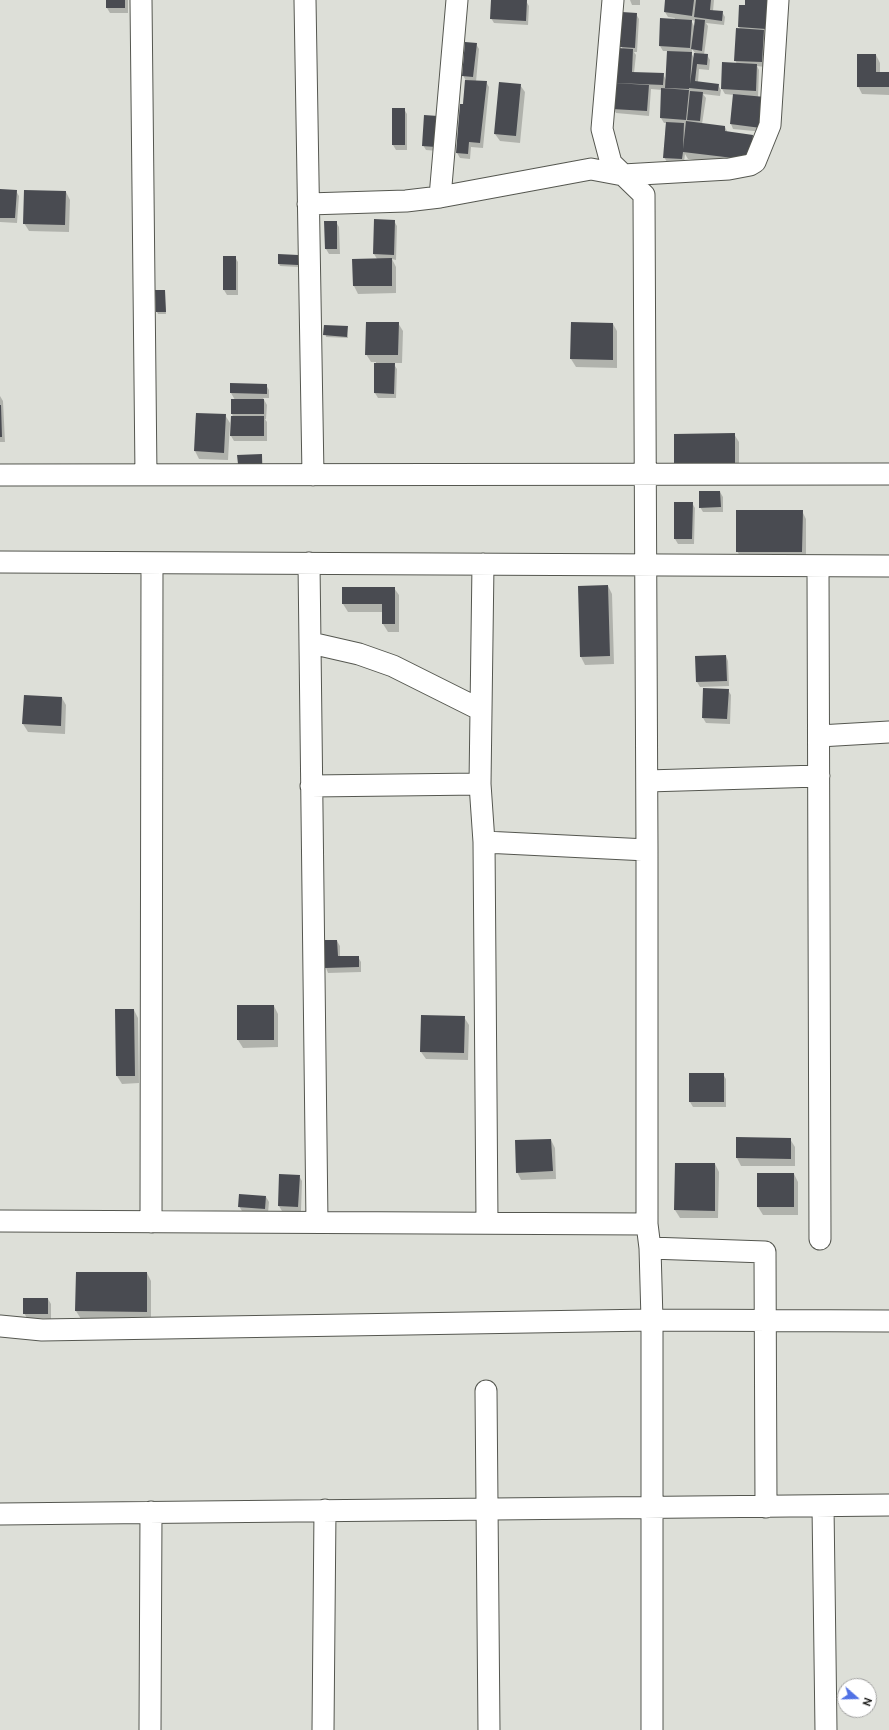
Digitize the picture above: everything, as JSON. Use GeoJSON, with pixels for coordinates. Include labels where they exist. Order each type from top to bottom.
{"type":"FeatureCollection","features":[{"type":"Feature","properties":{"kind":"street"},"geometry":{"type":"LineString","coordinates":[[141,0],[146,475]]}},
{"type":"Feature","properties":{"kind":"street"},"geometry":{"type":"LineString","coordinates":[[306,0],[313,475]]}},
{"type":"Feature","properties":{"kind":"street"},"geometry":{"type":"LineString","coordinates":[[440,197],[457,0]]}},
{"type":"Feature","properties":{"kind":"street"},"geometry":{"type":"LineString","coordinates":[[613,0],[602,129],[611,163],[644,195],[647,565],[647,1224],[650,1248],[652,1320],[652,1730]]}},
{"type":"Feature","properties":{"kind":"street"},"geometry":{"type":"LineString","coordinates":[[308,204],[406,201],[440,197],[591,169],[623,175],[729,168],[750,165],[755,162],[770,125],[778,0]]}},
{"type":"Feature","properties":{"kind":"street"},"geometry":{"type":"LineString","coordinates":[[0,475],[889,474]]}},
{"type":"Feature","properties":{"kind":"street"},"geometry":{"type":"LineString","coordinates":[[0,562],[889,566]]}},
{"type":"Feature","properties":{"kind":"street"},"geometry":{"type":"LineString","coordinates":[[151,1222],[152,563]]}},
{"type":"Feature","properties":{"kind":"street"},"geometry":{"type":"LineString","coordinates":[[309,564],[312,643],[311,786],[317,1222]]}},
{"type":"Feature","properties":{"kind":"street"},"geometry":{"type":"LineString","coordinates":[[483,564],[480,784],[484,842],[487,1222]]}},
{"type":"Feature","properties":{"kind":"street"},"geometry":{"type":"LineString","coordinates":[[818,566],[820,1239]]}},
{"type":"Feature","properties":{"kind":"street"},"geometry":{"type":"LineString","coordinates":[[312,643],[359,654],[393,666],[480,710]]}},
{"type":"Feature","properties":{"kind":"street"},"geometry":{"type":"LineString","coordinates":[[819,736],[889,732]]}},
{"type":"Feature","properties":{"kind":"street"},"geometry":{"type":"LineString","coordinates":[[647,781],[819,776]]}},
{"type":"Feature","properties":{"kind":"street"},"geometry":{"type":"LineString","coordinates":[[311,786],[480,784]]}},
{"type":"Feature","properties":{"kind":"street"},"geometry":{"type":"LineString","coordinates":[[484,842],[647,850]]}},
{"type":"Feature","properties":{"kind":"street"},"geometry":{"type":"LineString","coordinates":[[0,1221],[487,1222],[647,1224]]}},
{"type":"Feature","properties":{"kind":"street"},"geometry":{"type":"LineString","coordinates":[[650,1248],[764,1252],[766,1320],[766,1506]]}},
{"type":"Feature","properties":{"kind":"street"},"geometry":{"type":"LineString","coordinates":[[0,1326],[42,1330],[652,1320],[889,1321]]}},
{"type":"Feature","properties":{"kind":"street"},"geometry":{"type":"LineString","coordinates":[[486,1391],[489,1730]]}},
{"type":"Feature","properties":{"kind":"street"},"geometry":{"type":"LineString","coordinates":[[0,1514],[889,1505]]}},
{"type":"Feature","properties":{"kind":"street"},"geometry":{"type":"LineString","coordinates":[[823,1506],[826,1730]]}},
{"type":"Feature","properties":{"kind":"street"},"geometry":{"type":"LineString","coordinates":[[323,1730],[325,1510]]}},
{"type":"Feature","properties":{"kind":"street"},"geometry":{"type":"LineString","coordinates":[[150,1730],[151,1512]]}},
{"type":"Feature","properties":{"kind":"building"},"geometry":{"type":"Polygon","coordinates":[[[106,0],[125,0],[125,8],[106,8],[106,0]]]}},
{"type":"Feature","properties":{"kind":"building"},"geometry":{"type":"Polygon","coordinates":[[[491,0],[527,0],[526,21],[490,19],[491,0]]]}},
{"type":"Feature","properties":{"kind":"building"},"geometry":{"type":"Polygon","coordinates":[[[665,0],[694,0],[692,16],[664,12],[665,0]]]}},
{"type":"Feature","properties":{"kind":"building"},"geometry":{"type":"Polygon","coordinates":[[[696,0],[711,0],[710,10],[723,11],[722,21],[694,17],[696,0]]]}},
{"type":"Feature","properties":{"kind":"building"},"geometry":{"type":"Polygon","coordinates":[[[745,0],[768,0],[766,29],[738,27],[739,5],[745,5],[745,0]]]}},
{"type":"Feature","properties":{"kind":"building"},"geometry":{"type":"Polygon","coordinates":[[[622,12],[637,13],[635,48],[620,47],[622,12]]]}},
{"type":"Feature","properties":{"kind":"building"},"geometry":{"type":"Polygon","coordinates":[[[660,18],[692,20],[690,48],[659,46],[660,18]]]}},
{"type":"Feature","properties":{"kind":"building"},"geometry":{"type":"Polygon","coordinates":[[[695,19],[705,20],[702,51],[691,49],[695,19]]]}},
{"type":"Feature","properties":{"kind":"building"},"geometry":{"type":"Polygon","coordinates":[[[736,28],[764,30],[762,62],[734,61],[736,28]]]}},
{"type":"Feature","properties":{"kind":"building"},"geometry":{"type":"Polygon","coordinates":[[[465,42],[477,43],[473,77],[462,76],[465,42]]]}},
{"type":"Feature","properties":{"kind":"building"},"geometry":{"type":"Polygon","coordinates":[[[618,48],[633,49],[632,72],[664,73],[663,85],[616,83],[618,48]]]}},
{"type":"Feature","properties":{"kind":"building"},"geometry":{"type":"Polygon","coordinates":[[[667,51],[692,52],[690,84],[694,53],[708,54],[707,65],[697,64],[695,81],[719,84],[718,91],[689,88],[665,88],[667,51]]]}},
{"type":"Feature","properties":{"kind":"building"},"geometry":{"type":"Polygon","coordinates":[[[857,54],[876,54],[876,72],[889,72],[889,87],[857,87],[857,54]]]}},
{"type":"Feature","properties":{"kind":"building"},"geometry":{"type":"Polygon","coordinates":[[[722,62],[757,64],[756,91],[721,89],[722,62]]]}},
{"type":"Feature","properties":{"kind":"building"},"geometry":{"type":"Polygon","coordinates":[[[465,80],[487,81],[480,143],[469,142],[468,154],[456,153],[460,104],[463,104],[465,80]]]}},
{"type":"Feature","properties":{"kind":"building"},"geometry":{"type":"Polygon","coordinates":[[[499,82],[521,84],[516,136],[494,134],[499,82]]]}},
{"type":"Feature","properties":{"kind":"building"},"geometry":{"type":"Polygon","coordinates":[[[614,83],[649,85],[647,111],[612,109],[614,83]]]}},
{"type":"Feature","properties":{"kind":"building"},"geometry":{"type":"Polygon","coordinates":[[[661,88],[689,90],[686,120],[660,118],[661,88]]]}},
{"type":"Feature","properties":{"kind":"building"},"geometry":{"type":"Polygon","coordinates":[[[690,91],[703,92],[700,121],[687,120],[690,91]]]}},
{"type":"Feature","properties":{"kind":"building"},"geometry":{"type":"Polygon","coordinates":[[[733,94],[765,97],[761,128],[730,124],[733,94]]]}},
{"type":"Feature","properties":{"kind":"building"},"geometry":{"type":"Polygon","coordinates":[[[392,108],[405,108],[405,145],[392,145],[392,108]]]}},
{"type":"Feature","properties":{"kind":"building"},"geometry":{"type":"Polygon","coordinates":[[[424,115],[438,116],[436,147],[422,146],[424,115]]]}},
{"type":"Feature","properties":{"kind":"building"},"geometry":{"type":"Polygon","coordinates":[[[686,121],[725,126],[725,131],[753,135],[750,160],[683,152],[682,159],[663,158],[666,122],[684,123],[683,149],[686,121]]]}},
{"type":"Feature","properties":{"kind":"building"},"geometry":{"type":"Polygon","coordinates":[[[0,189],[17,190],[15,218],[0,218],[0,189]]]}},
{"type":"Feature","properties":{"kind":"building"},"geometry":{"type":"Polygon","coordinates":[[[24,190],[66,191],[65,225],[23,224],[24,190]]]}},
{"type":"Feature","properties":{"kind":"building"},"geometry":{"type":"Polygon","coordinates":[[[374,219],[395,220],[394,255],[373,254],[374,219]]]}},
{"type":"Feature","properties":{"kind":"building"},"geometry":{"type":"Polygon","coordinates":[[[324,221],[337,221],[337,249],[325,249],[324,221]]]}},
{"type":"Feature","properties":{"kind":"building"},"geometry":{"type":"Polygon","coordinates":[[[278,254],[298,255],[298,265],[278,264],[278,254]]]}},
{"type":"Feature","properties":{"kind":"building"},"geometry":{"type":"Polygon","coordinates":[[[223,256],[236,256],[236,290],[223,290],[223,256]]]}},
{"type":"Feature","properties":{"kind":"building"},"geometry":{"type":"Polygon","coordinates":[[[392,258],[392,286],[353,286],[352,259],[392,258]]]}},
{"type":"Feature","properties":{"kind":"building"},"geometry":{"type":"Polygon","coordinates":[[[155,290],[165,290],[166,312],[156,312],[155,290]]]}},
{"type":"Feature","properties":{"kind":"building"},"geometry":{"type":"Polygon","coordinates":[[[366,322],[399,322],[398,355],[365,355],[366,322]]]}},
{"type":"Feature","properties":{"kind":"building"},"geometry":{"type":"Polygon","coordinates":[[[571,322],[613,323],[613,360],[570,359],[571,322]]]}},
{"type":"Feature","properties":{"kind":"building"},"geometry":{"type":"Polygon","coordinates":[[[324,325],[348,326],[347,337],[323,335],[324,325]]]}},
{"type":"Feature","properties":{"kind":"building"},"geometry":{"type":"Polygon","coordinates":[[[374,363],[395,363],[394,394],[374,393],[374,363]]]}},
{"type":"Feature","properties":{"kind":"building"},"geometry":{"type":"Polygon","coordinates":[[[230,383],[267,384],[267,394],[230,393],[230,383]]]}},
{"type":"Feature","properties":{"kind":"building"},"geometry":{"type":"Polygon","coordinates":[[[231,399],[264,399],[264,414],[231,414],[231,399]]]}},
{"type":"Feature","properties":{"kind":"building"},"geometry":{"type":"Polygon","coordinates":[[[1,405],[2,437],[0,437],[1,405]]]}},
{"type":"Feature","properties":{"kind":"building"},"geometry":{"type":"Polygon","coordinates":[[[196,413],[226,414],[224,453],[194,451],[196,413]]]}},
{"type":"Feature","properties":{"kind":"building"},"geometry":{"type":"Polygon","coordinates":[[[231,416],[264,416],[264,436],[230,436],[231,416]]]}},
{"type":"Feature","properties":{"kind":"building"},"geometry":{"type":"Polygon","coordinates":[[[735,433],[735,464],[674,465],[674,434],[735,433]]]}},
{"type":"Feature","properties":{"kind":"building"},"geometry":{"type":"Polygon","coordinates":[[[262,454],[262,464],[238,464],[237,455],[262,454]]]}},
{"type":"Feature","properties":{"kind":"building"},"geometry":{"type":"Polygon","coordinates":[[[699,491],[720,491],[721,507],[699,508],[699,491]]]}},
{"type":"Feature","properties":{"kind":"building"},"geometry":{"type":"Polygon","coordinates":[[[674,502],[693,502],[692,539],[674,539],[674,502]]]}},
{"type":"Feature","properties":{"kind":"building"},"geometry":{"type":"Polygon","coordinates":[[[736,510],[803,510],[802,552],[736,552],[736,510]]]}},
{"type":"Feature","properties":{"kind":"building"},"geometry":{"type":"Polygon","coordinates":[[[608,585],[610,656],[580,657],[578,586],[608,585]]]}},
{"type":"Feature","properties":{"kind":"building"},"geometry":{"type":"Polygon","coordinates":[[[342,587],[395,587],[395,624],[382,624],[382,604],[342,604],[342,587]]]}},
{"type":"Feature","properties":{"kind":"building"},"geometry":{"type":"Polygon","coordinates":[[[726,655],[727,681],[696,682],[695,656],[726,655]]]}},
{"type":"Feature","properties":{"kind":"building"},"geometry":{"type":"Polygon","coordinates":[[[703,688],[729,689],[727,719],[702,718],[703,688]]]}},
{"type":"Feature","properties":{"kind":"building"},"geometry":{"type":"Polygon","coordinates":[[[24,695],[62,697],[61,726],[22,724],[24,695]]]}},
{"type":"Feature","properties":{"kind":"building"},"geometry":{"type":"Polygon","coordinates":[[[324,940],[337,940],[338,956],[359,956],[359,967],[325,968],[324,940]]]}},
{"type":"Feature","properties":{"kind":"building"},"geometry":{"type":"Polygon","coordinates":[[[237,1005],[274,1005],[274,1040],[237,1040],[237,1005]]]}},
{"type":"Feature","properties":{"kind":"building"},"geometry":{"type":"Polygon","coordinates":[[[115,1009],[134,1009],[135,1076],[116,1076],[115,1009]]]}},
{"type":"Feature","properties":{"kind":"building"},"geometry":{"type":"Polygon","coordinates":[[[421,1015],[465,1016],[464,1053],[420,1052],[421,1015]]]}},
{"type":"Feature","properties":{"kind":"building"},"geometry":{"type":"Polygon","coordinates":[[[689,1073],[724,1073],[724,1102],[689,1102],[689,1073]]]}},
{"type":"Feature","properties":{"kind":"building"},"geometry":{"type":"Polygon","coordinates":[[[736,1137],[791,1138],[791,1159],[736,1158],[736,1137]]]}},
{"type":"Feature","properties":{"kind":"building"},"geometry":{"type":"Polygon","coordinates":[[[551,1139],[553,1171],[516,1173],[515,1140],[551,1139]]]}},
{"type":"Feature","properties":{"kind":"building"},"geometry":{"type":"Polygon","coordinates":[[[675,1163],[715,1163],[715,1211],[674,1210],[675,1163]]]}},
{"type":"Feature","properties":{"kind":"building"},"geometry":{"type":"Polygon","coordinates":[[[757,1173],[794,1173],[794,1207],[757,1207],[757,1173]]]}},
{"type":"Feature","properties":{"kind":"building"},"geometry":{"type":"Polygon","coordinates":[[[279,1174],[300,1175],[298,1207],[278,1206],[279,1174]]]}},
{"type":"Feature","properties":{"kind":"building"},"geometry":{"type":"Polygon","coordinates":[[[239,1194],[266,1196],[265,1209],[238,1207],[239,1194]]]}},
{"type":"Feature","properties":{"kind":"building"},"geometry":{"type":"Polygon","coordinates":[[[76,1272],[147,1272],[147,1312],[75,1311],[76,1272]]]}},
{"type":"Feature","properties":{"kind":"building"},"geometry":{"type":"Polygon","coordinates":[[[23,1298],[48,1298],[48,1314],[23,1314],[23,1298]]]}}]}
